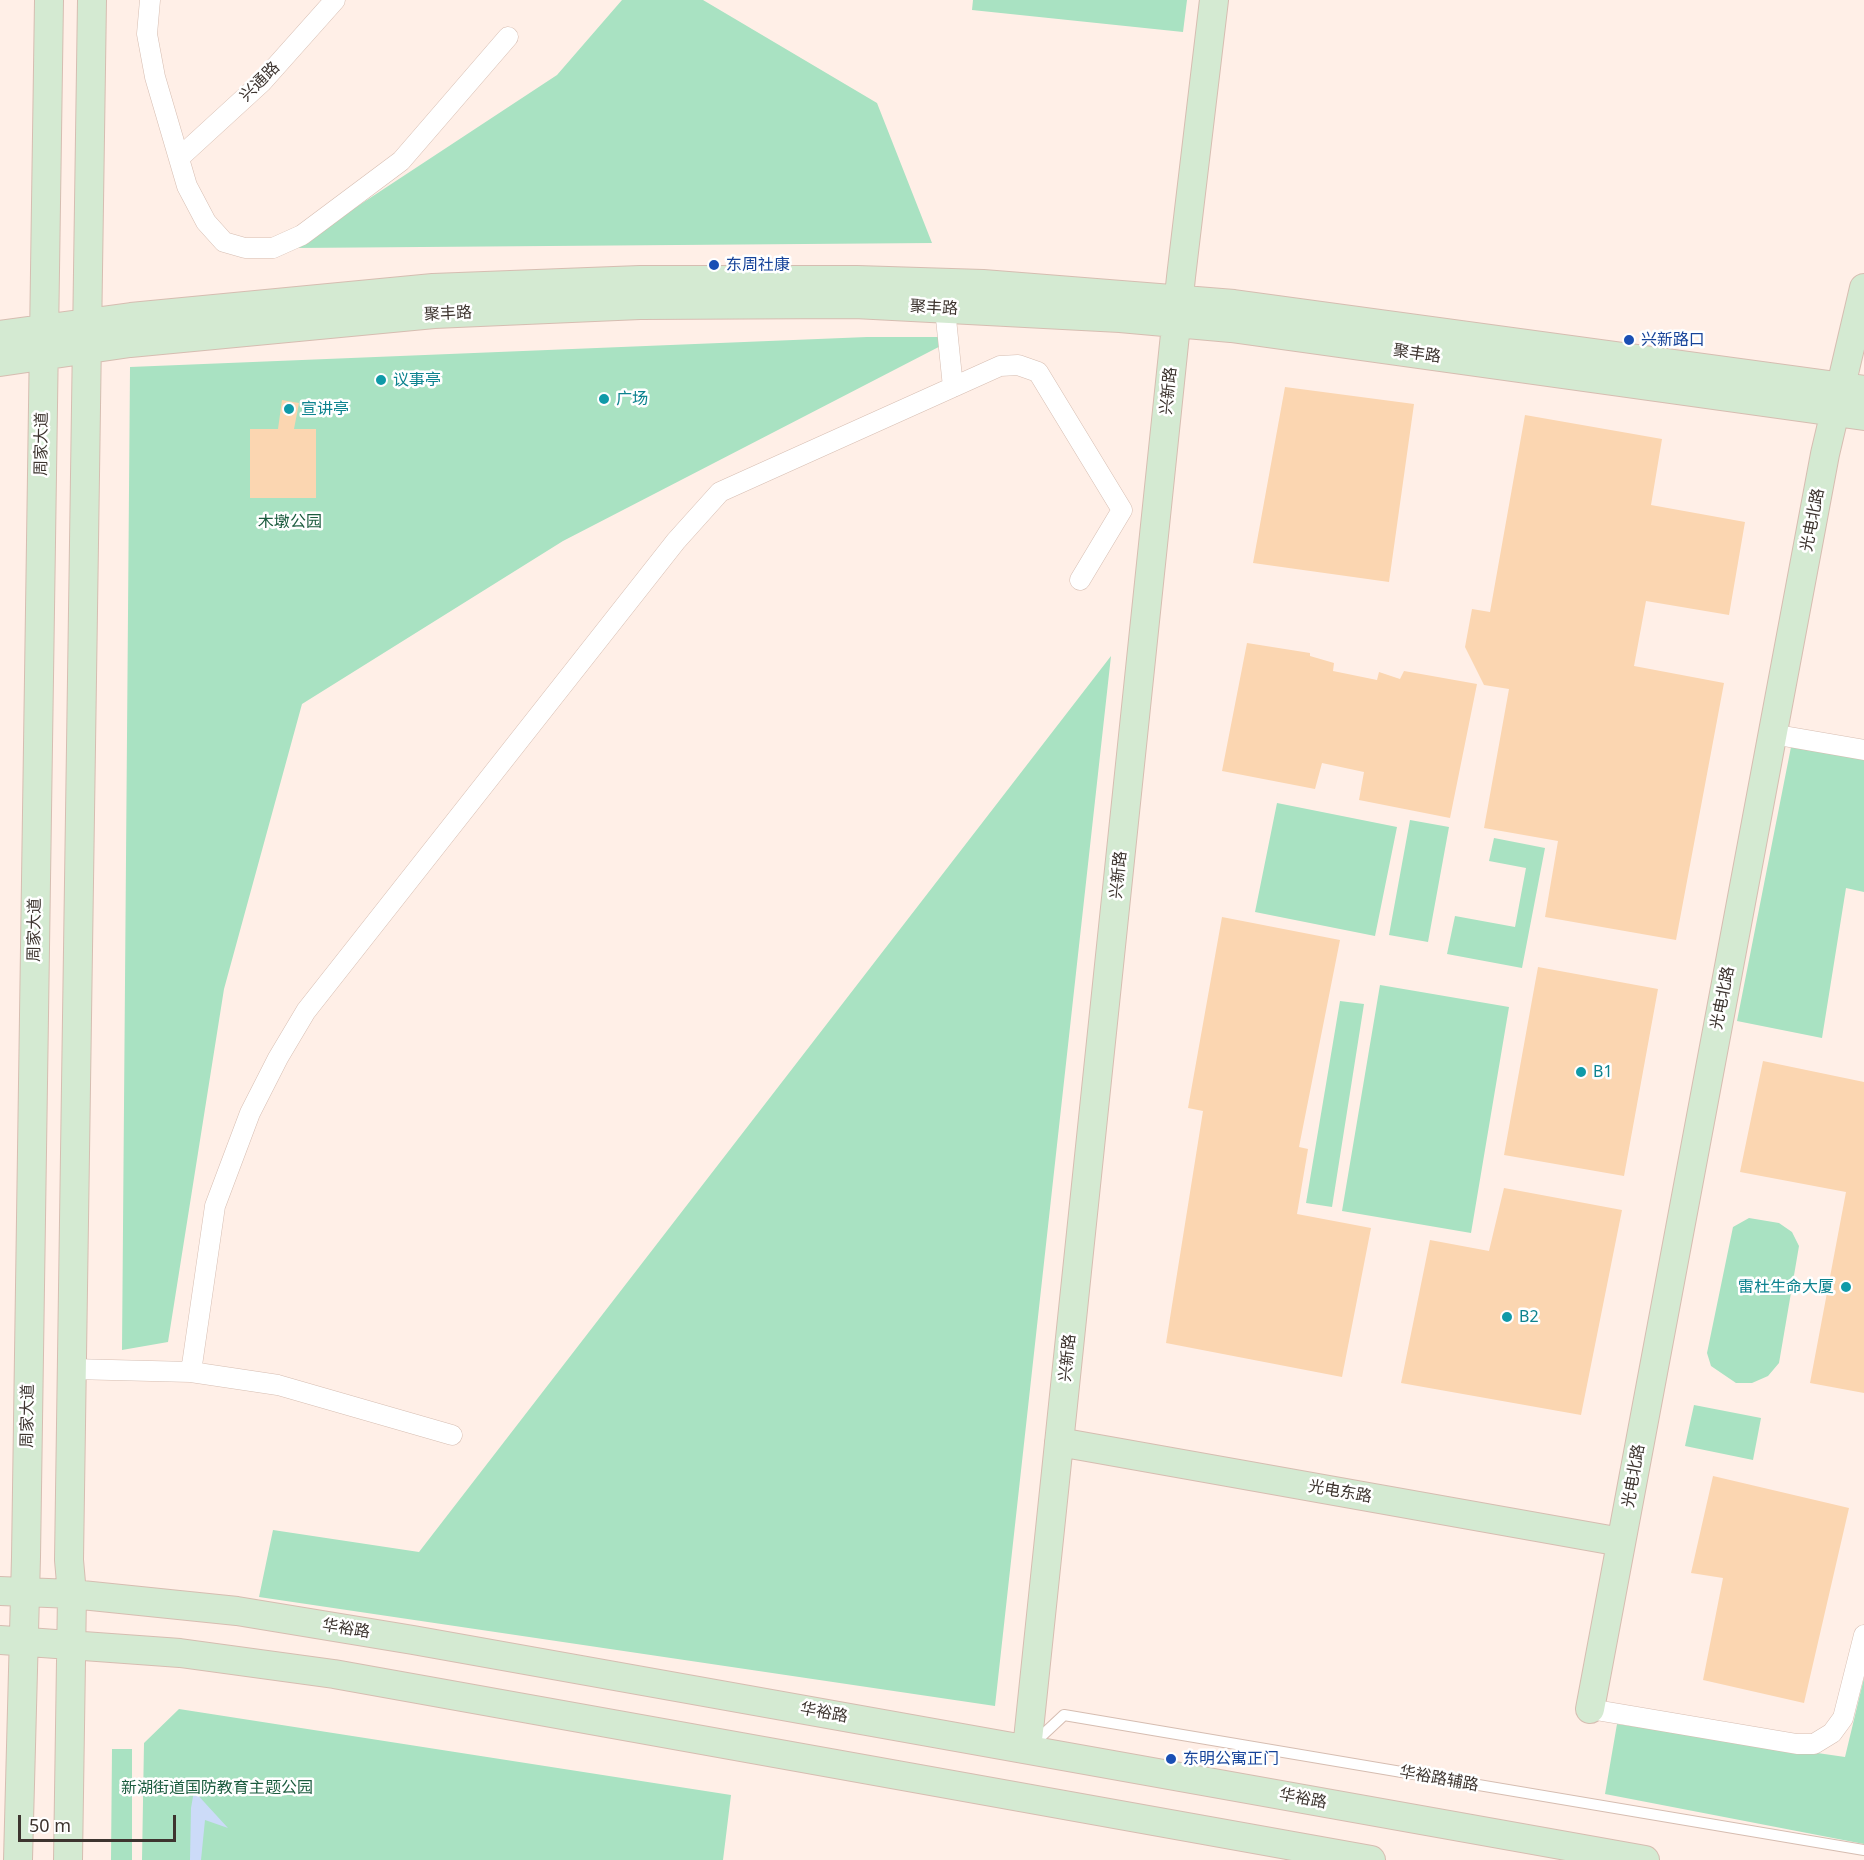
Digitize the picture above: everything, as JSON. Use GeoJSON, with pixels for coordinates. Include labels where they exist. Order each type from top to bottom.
{"type":"FeatureCollection","features":[{"type":"Feature","properties":{"kind":"street","name":"周家大道"},"geometry":{"type":"LineString","coordinates":[[18,1860],[11,1591],[26,1545],[49,0]]}},
{"type":"Feature","properties":{"kind":"street"},"geometry":{"type":"LineString","coordinates":[[68,1860],[72,1644],[69,1560],[92,0]]}},
{"type":"Feature","properties":{"kind":"street"},"geometry":{"type":"LineString","coordinates":[[150,0],[147,34],[155,77],[187,186],[206,222],[224,242],[245,248],[273,248],[302,235],[401,161],[508,37]]}},
{"type":"Feature","properties":{"kind":"street","name":"兴通路"},"geometry":{"type":"LineString","coordinates":[[179,158],[262,82],[335,0]]}},
{"type":"Feature","properties":{"kind":"street","name":"兴新路"},"geometry":{"type":"LineString","coordinates":[[1027,1749],[1178,311],[1214,0]]}},
{"type":"Feature","properties":{"kind":"street","name":"聚丰路"},"geometry":{"type":"LineString","coordinates":[[0,362],[44,343],[433,288],[640,279],[857,280],[975,284],[1178,311],[1231,328],[1846,396],[1864,416]]}},
{"type":"Feature","properties":{"kind":"street","name":"光电北路"},"geometry":{"type":"LineString","coordinates":[[1590,1709],[1772,734],[1846,396],[1864,288]]}},
{"type":"Feature","properties":{"kind":"street","name":"聚丰路"},"geometry":{"type":"LineString","coordinates":[[87,336],[142,341],[434,314],[640,304],[855,304],[945,309],[1178,311]]}},
{"type":"Feature","properties":{"kind":"street"},"geometry":{"type":"LineString","coordinates":[[945,309],[953,387]]}},
{"type":"Feature","properties":{"kind":"street","name":"聚丰路"},"geometry":{"type":"LineString","coordinates":[[0,335],[44,343]]}},
{"type":"Feature","properties":{"kind":"street"},"geometry":{"type":"LineString","coordinates":[[191,1372],[215,1206],[250,1113],[278,1058],[306,1011],[676,541],[720,492],[1000,366],[1018,364],[1038,372],[1122,510],[1080,580]]}},
{"type":"Feature","properties":{"kind":"street"},"geometry":{"type":"LineString","coordinates":[[1772,734],[1864,750]]}},
{"type":"Feature","properties":{"kind":"street"},"geometry":{"type":"LineString","coordinates":[[72,1370],[191,1372],[278,1385],[452,1435]]}},
{"type":"Feature","properties":{"kind":"street","name":"光电东路"},"geometry":{"type":"LineString","coordinates":[[1059,1442],[1622,1542]]}},
{"type":"Feature","properties":{"kind":"street","name":"华裕路"},"geometry":{"type":"LineString","coordinates":[[11,1591],[72,1594],[237,1611],[413,1640],[1645,1860]]}},
{"type":"Feature","properties":{"kind":"street"},"geometry":{"type":"LineString","coordinates":[[1590,1709],[1797,1744],[1814,1744],[1832,1733],[1843,1718],[1864,1635]]}},
{"type":"Feature","properties":{"kind":"street"},"geometry":{"type":"LineString","coordinates":[[11,1640],[180,1653],[462,1695],[1371,1860]]}},
{"type":"Feature","properties":{"kind":"lane","name":"华裕路辅路"},"geometry":{"type":"LineString","coordinates":[[1027,1749],[1064,1716],[1864,1850]]}},
{"type":"Feature","properties":{"kind":"green space"},"geometry":{"type":"Polygon","coordinates":[[[622,0],[703,0],[877,103],[932,243],[294,248],[557,75],[622,0]]]}},
{"type":"Feature","properties":{"kind":"green space"},"geometry":{"type":"Polygon","coordinates":[[[973,0],[1187,0],[1183,32],[972,10],[973,0]]]}},
{"type":"Feature","properties":{"kind":"green space","name":"木墩公园"},"geometry":{"type":"Polygon","coordinates":[[[867,337],[958,337],[563,541],[302,704],[224,989],[168,1342],[122,1350],[130,367],[867,337]]]}},
{"type":"Feature","properties":{"kind":"green space"},"geometry":{"type":"Polygon","coordinates":[[[1111,656],[995,1706],[259,1597],[273,1530],[419,1552],[1111,656]]]}},
{"type":"Feature","properties":{"kind":"green space"},"geometry":{"type":"Polygon","coordinates":[[[1791,747],[1864,759],[1864,892],[1846,888],[1822,1038],[1737,1021],[1791,747]]]}},
{"type":"Feature","properties":{"kind":"green space"},"geometry":{"type":"Polygon","coordinates":[[[1277,803],[1397,827],[1375,936],[1255,912],[1277,803]]]}},
{"type":"Feature","properties":{"kind":"green space"},"geometry":{"type":"Polygon","coordinates":[[[1410,820],[1449,827],[1428,942],[1389,935],[1410,820]]]}},
{"type":"Feature","properties":{"kind":"green space"},"geometry":{"type":"Polygon","coordinates":[[[1494,838],[1545,848],[1522,968],[1447,954],[1455,916],[1515,927],[1526,868],[1489,861],[1494,838]]]}},
{"type":"Feature","properties":{"kind":"green space"},"geometry":{"type":"Polygon","coordinates":[[[1380,985],[1509,1007],[1471,1233],[1342,1211],[1380,985]]]}},
{"type":"Feature","properties":{"kind":"green space"},"geometry":{"type":"Polygon","coordinates":[[[1340,1001],[1364,1004],[1332,1207],[1306,1203],[1340,1001]]]}},
{"type":"Feature","properties":{"kind":"green space"},"geometry":{"type":"Polygon","coordinates":[[[1749,1218],[1779,1223],[1792,1232],[1799,1246],[1779,1363],[1768,1376],[1752,1383],[1736,1383],[1711,1366],[1707,1353],[1733,1227],[1749,1218]]]}},
{"type":"Feature","properties":{"kind":"green space"},"geometry":{"type":"Polygon","coordinates":[[[1694,1405],[1761,1418],[1753,1460],[1685,1446],[1694,1405]]]}},
{"type":"Feature","properties":{"kind":"green space"},"geometry":{"type":"Polygon","coordinates":[[[1864,1678],[1864,1844],[1605,1794],[1617,1724],[1845,1757],[1864,1678]]]}},
{"type":"Feature","properties":{"kind":"green space","name":"新湖街道国防教育主题公园"},"geometry":{"type":"Polygon","coordinates":[[[179,1709],[731,1795],[723,1860],[142,1860],[144,1743],[179,1709]]]}},
{"type":"Feature","properties":{"kind":"green space"},"geometry":{"type":"Polygon","coordinates":[[[112,1749],[132,1749],[132,1860],[111,1860],[112,1749]]]}},
{"type":"Feature","properties":{"kind":"water"},"geometry":{"type":"Polygon","coordinates":[[[194,1791],[228,1828],[205,1820],[201,1860],[190,1860],[191,1808],[194,1791]]]}},
{"type":"Feature","properties":{"kind":"building"},"geometry":{"type":"Polygon","coordinates":[[[1285,387],[1414,404],[1389,582],[1253,563],[1285,387]]]}},
{"type":"Feature","properties":{"kind":"building"},"geometry":{"type":"Polygon","coordinates":[[[282,400],[299,403],[294,429],[316,429],[316,498],[250,498],[250,429],[278,429],[282,400]]]}},
{"type":"Feature","properties":{"kind":"building"},"geometry":{"type":"Polygon","coordinates":[[[1525,415],[1662,439],[1651,505],[1745,522],[1729,615],[1646,601],[1634,666],[1724,683],[1676,940],[1545,917],[1558,841],[1484,828],[1509,689],[1484,685],[1465,647],[1472,609],[1490,612],[1525,415]]]}},
{"type":"Feature","properties":{"kind":"building"},"geometry":{"type":"Polygon","coordinates":[[[1247,643],[1310,653],[1310,656],[1334,663],[1333,671],[1377,680],[1379,672],[1400,679],[1404,671],[1477,684],[1450,818],[1359,800],[1364,772],[1322,763],[1315,789],[1222,771],[1247,643]]]}},
{"type":"Feature","properties":{"kind":"building"},"geometry":{"type":"Polygon","coordinates":[[[1222,917],[1340,940],[1299,1147],[1308,1149],[1297,1214],[1371,1228],[1342,1377],[1166,1343],[1203,1111],[1188,1108],[1222,917]]]}},
{"type":"Feature","properties":{"kind":"building","name":"B1"},"geometry":{"type":"Polygon","coordinates":[[[1538,967],[1658,989],[1624,1176],[1504,1155],[1538,967]]]}},
{"type":"Feature","properties":{"kind":"building","name":"雷杜生命大厦"},"geometry":{"type":"Polygon","coordinates":[[[1763,1061],[1864,1082],[1864,1393],[1810,1383],[1846,1192],[1740,1172],[1763,1061]]]}},
{"type":"Feature","properties":{"kind":"building","name":"B2"},"geometry":{"type":"Polygon","coordinates":[[[1504,1188],[1622,1210],[1581,1415],[1401,1383],[1430,1240],[1489,1251],[1504,1188]]]}},
{"type":"Feature","properties":{"kind":"building"},"geometry":{"type":"Polygon","coordinates":[[[1713,1476],[1849,1508],[1804,1703],[1703,1680],[1723,1578],[1691,1573],[1713,1476]]]}},
{"type":"Feature","properties":{"kind":"place","name":"东周社康"},"geometry":{"type":"Point","coordinates":[714,265]}},
{"type":"Feature","properties":{"kind":"place","name":"兴新路口"},"geometry":{"type":"Point","coordinates":[1629,340]}},
{"type":"Feature","properties":{"kind":"place","name":"议事亭"},"geometry":{"type":"Point","coordinates":[381,380]}},
{"type":"Feature","properties":{"kind":"place","name":"广场"},"geometry":{"type":"Point","coordinates":[604,399]}},
{"type":"Feature","properties":{"kind":"place","name":"宣讲亭"},"geometry":{"type":"Point","coordinates":[289,409]}},
{"type":"Feature","properties":{"kind":"place","name":"B1"},"geometry":{"type":"Point","coordinates":[1581,1072]}},
{"type":"Feature","properties":{"kind":"place","name":"雷杜生命大厦"},"geometry":{"type":"Point","coordinates":[1846,1287]}},
{"type":"Feature","properties":{"kind":"place","name":"B2"},"geometry":{"type":"Point","coordinates":[1507,1317]}},
{"type":"Feature","properties":{"kind":"place","name":"东明公寓正门"},"geometry":{"type":"Point","coordinates":[1171,1759]}}]}
